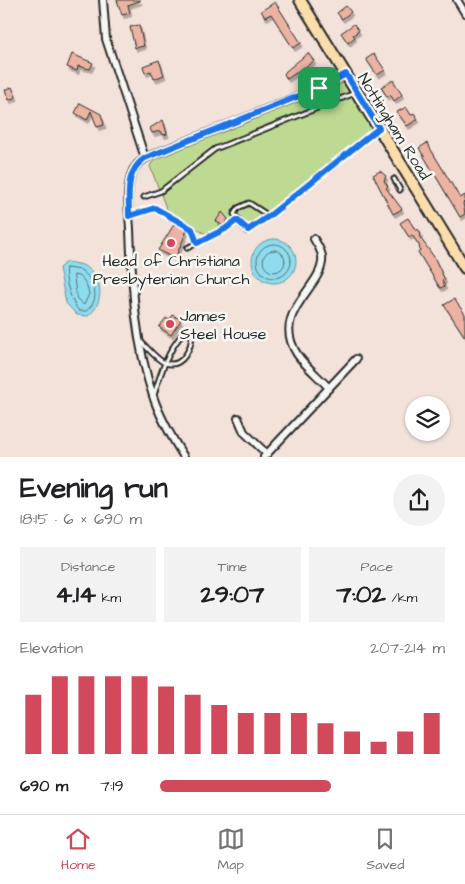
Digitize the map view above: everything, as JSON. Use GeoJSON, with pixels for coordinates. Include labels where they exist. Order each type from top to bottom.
{"type":"FeatureCollection","features":[{"type":"Feature","properties":{"kind":"main road","name":"Nottingham Road"},"geometry":{"type":"LineString","coordinates":[[300,0],[465,268]]}},
{"type":"Feature","properties":{"kind":"street"},"geometry":{"type":"LineString","coordinates":[[104,0],[106,39],[145,158]]}},
{"type":"Feature","properties":{"kind":"street"},"geometry":{"type":"LineString","coordinates":[[457,0],[465,13]]}},
{"type":"Feature","properties":{"kind":"street"},"geometry":{"type":"LineString","coordinates":[[184,456],[165,425],[153,398],[139,340],[132,282],[129,216],[130,180],[135,168],[145,158],[314,90],[346,74]]}},
{"type":"Feature","properties":{"kind":"street"},"geometry":{"type":"LineString","coordinates":[[314,239],[322,255],[321,268],[295,310],[289,331],[298,355],[329,388]]}},
{"type":"Feature","properties":{"kind":"street"},"geometry":{"type":"LineString","coordinates":[[238,418],[244,432],[265,455],[356,359]]}},
{"type":"Feature","properties":{"kind":"lane"},"geometry":{"type":"LineString","coordinates":[[144,197],[161,191],[215,149],[356,92]]}},
{"type":"Feature","properties":{"kind":"lane"},"geometry":{"type":"LineString","coordinates":[[269,216],[246,203],[236,211],[237,220],[248,230],[269,216],[379,128]]}},
{"type":"Feature","properties":{"kind":"lane"},"geometry":{"type":"LineString","coordinates":[[394,179],[400,190]]}},
{"type":"Feature","properties":{"kind":"lane"},"geometry":{"type":"LineString","coordinates":[[129,216],[155,208],[192,229],[197,243]]}},
{"type":"Feature","properties":{"kind":"lane"},"geometry":{"type":"LineString","coordinates":[[187,248],[225,229],[237,220]]}},
{"type":"Feature","properties":{"kind":"lane"},"geometry":{"type":"LineString","coordinates":[[132,282],[143,279]]}},
{"type":"Feature","properties":{"kind":"lane"},"geometry":{"type":"LineString","coordinates":[[139,340],[164,362],[176,363],[184,358],[192,344],[192,333],[184,332],[164,362],[153,398]]}},
{"type":"Feature","properties":{"kind":"green space"},"geometry":{"type":"Polygon","coordinates":[[[343,83],[374,133],[246,235],[235,224],[213,238],[168,213],[150,166],[154,160],[343,83]]]}},
{"type":"Feature","properties":{"kind":"water"},"geometry":{"type":"Polygon","coordinates":[[[278,239],[290,245],[295,252],[295,270],[290,277],[283,282],[270,283],[262,280],[255,273],[252,257],[255,249],[262,242],[278,239]]]}},
{"type":"Feature","properties":{"kind":"water"},"geometry":{"type":"Polygon","coordinates":[[[66,262],[80,264],[89,269],[98,281],[100,296],[98,304],[88,316],[77,315],[66,303],[59,268],[66,262]]]}},
{"type":"Feature","properties":{"kind":"building"},"geometry":{"type":"Polygon","coordinates":[[[117,0],[140,1],[128,5],[130,13],[122,15],[117,0]]]}},
{"type":"Feature","properties":{"kind":"building"},"geometry":{"type":"Polygon","coordinates":[[[275,2],[301,43],[293,48],[271,14],[265,17],[261,11],[275,2]]]}},
{"type":"Feature","properties":{"kind":"building"},"geometry":{"type":"Polygon","coordinates":[[[346,6],[351,12],[342,19],[337,13],[346,6]]]}},
{"type":"Feature","properties":{"kind":"building"},"geometry":{"type":"Polygon","coordinates":[[[354,24],[359,31],[353,35],[355,37],[348,43],[341,33],[354,24]]]}},
{"type":"Feature","properties":{"kind":"building"},"geometry":{"type":"Polygon","coordinates":[[[139,25],[144,46],[135,48],[130,27],[139,25]]]}},
{"type":"Feature","properties":{"kind":"building"},"geometry":{"type":"Polygon","coordinates":[[[308,53],[314,61],[287,79],[284,74],[286,71],[308,53]]]}},
{"type":"Feature","properties":{"kind":"building"},"geometry":{"type":"Polygon","coordinates":[[[72,54],[93,63],[90,69],[78,66],[77,71],[67,67],[72,54]]]}},
{"type":"Feature","properties":{"kind":"building"},"geometry":{"type":"Polygon","coordinates":[[[374,54],[385,70],[377,75],[366,59],[374,54]]]}},
{"type":"Feature","properties":{"kind":"building"},"geometry":{"type":"Polygon","coordinates":[[[159,60],[164,75],[154,79],[151,71],[145,73],[143,66],[159,60]]]}},
{"type":"Feature","properties":{"kind":"building"},"geometry":{"type":"Polygon","coordinates":[[[393,80],[402,95],[394,101],[390,94],[387,97],[381,87],[393,80]]]}},
{"type":"Feature","properties":{"kind":"building"},"geometry":{"type":"Polygon","coordinates":[[[12,87],[16,97],[9,100],[5,90],[12,87]]]}},
{"type":"Feature","properties":{"kind":"building"},"geometry":{"type":"Polygon","coordinates":[[[80,103],[101,114],[104,125],[97,127],[91,111],[87,120],[75,113],[80,103]]]}},
{"type":"Feature","properties":{"kind":"building"},"geometry":{"type":"Polygon","coordinates":[[[406,107],[411,115],[414,113],[418,119],[407,126],[397,112],[406,107]]]}},
{"type":"Feature","properties":{"kind":"building"},"geometry":{"type":"Polygon","coordinates":[[[163,120],[167,134],[163,135],[161,131],[152,133],[150,128],[163,120]]]}},
{"type":"Feature","properties":{"kind":"building"},"geometry":{"type":"Polygon","coordinates":[[[427,143],[460,198],[465,195],[463,203],[465,214],[460,217],[419,148],[427,143]]]}},
{"type":"Feature","properties":{"kind":"building"},"geometry":{"type":"Polygon","coordinates":[[[380,171],[386,176],[384,181],[388,186],[386,188],[402,209],[393,214],[373,175],[380,171]]]}},
{"type":"Feature","properties":{"kind":"building"},"geometry":{"type":"Polygon","coordinates":[[[222,212],[228,219],[223,226],[216,221],[222,212]]]}},
{"type":"Feature","properties":{"kind":"building"},"geometry":{"type":"Polygon","coordinates":[[[408,218],[416,231],[418,229],[421,234],[419,236],[434,257],[445,280],[442,281],[445,286],[440,288],[418,252],[420,250],[419,245],[412,235],[409,237],[400,223],[408,218]]]}},
{"type":"Feature","properties":{"kind":"building","name":"Head of Christiana Presbyterian Church"},"geometry":{"type":"Polygon","coordinates":[[[175,223],[187,230],[175,259],[158,250],[175,223]]]}},
{"type":"Feature","properties":{"kind":"building"},"geometry":{"type":"Polygon","coordinates":[[[454,299],[465,314],[465,337],[444,305],[454,299]]]}},
{"type":"Feature","properties":{"kind":"building","name":"James Steel House"},"geometry":{"type":"Polygon","coordinates":[[[173,315],[181,320],[171,335],[159,327],[166,318],[169,320],[173,315]]]}},
{"type":"Feature","properties":{"kind":"place","name":"Head of Christiana Presbyterian Church"},"geometry":{"type":"Point","coordinates":[171,243]}},
{"type":"Feature","properties":{"kind":"place","name":"James Steel House"},"geometry":{"type":"Point","coordinates":[170,324]}},
{"type":"Feature","properties":{"kind":"route"},"geometry":{"type":"LineString","coordinates":[[346,74],[379,128],[269,216],[248,230],[237,220],[225,229],[197,243],[195,232],[192,229],[155,208],[129,216],[130,180],[132,172],[140,161],[160,151],[319,88],[346,74]]}}]}
